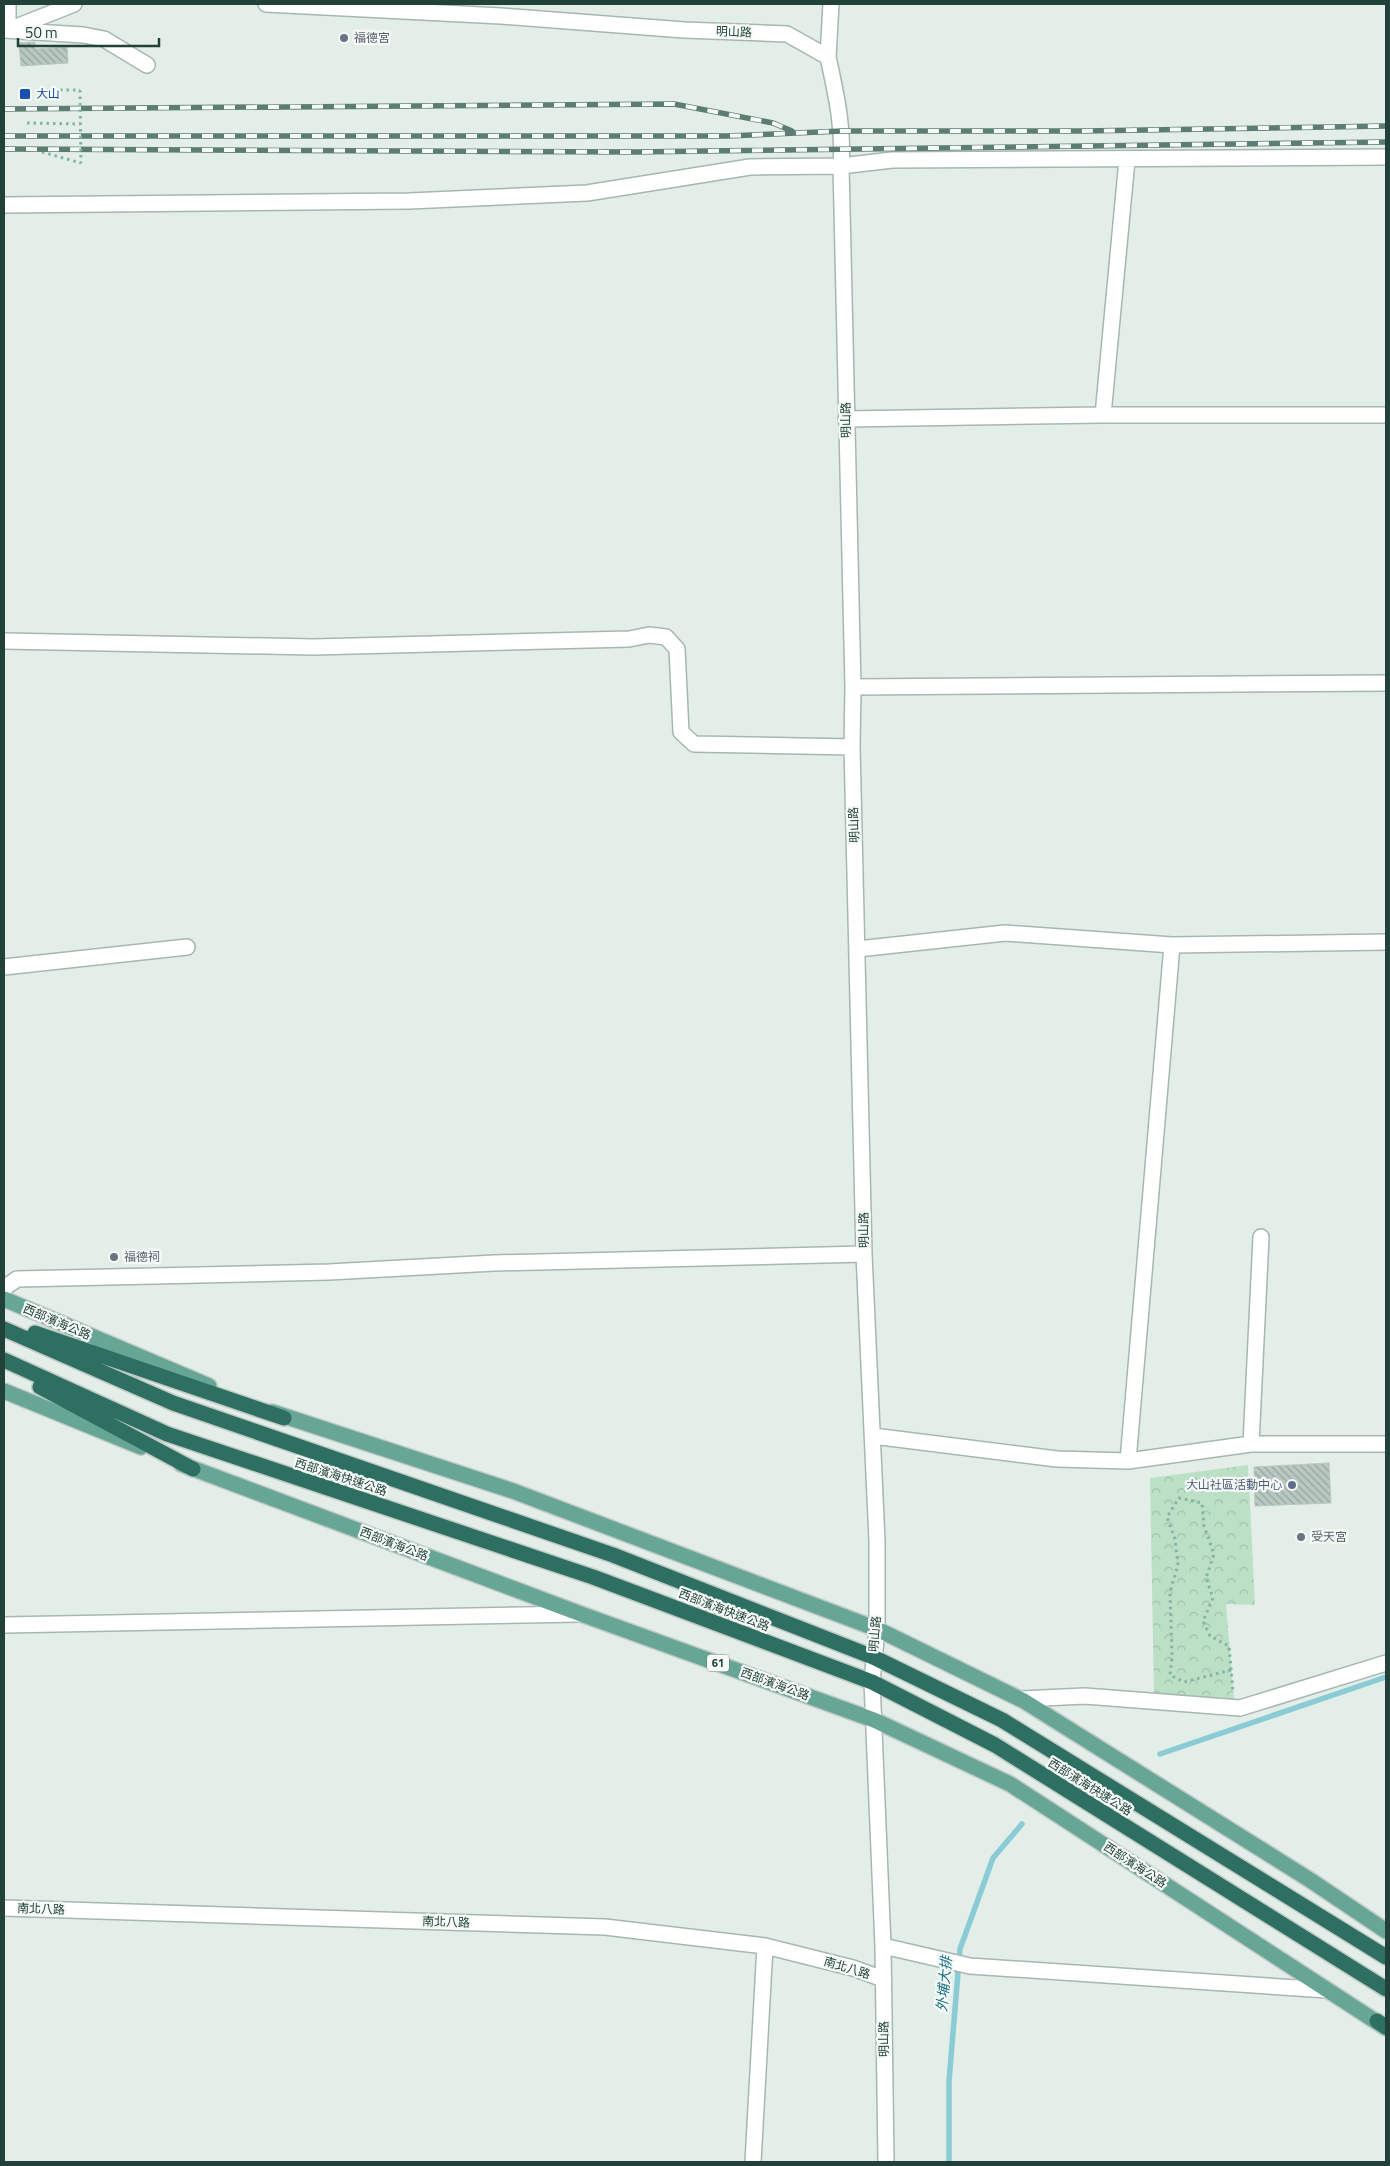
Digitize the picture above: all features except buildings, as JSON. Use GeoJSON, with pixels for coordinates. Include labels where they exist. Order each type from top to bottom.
{"type":"FeatureCollection","features":[{"type":"Feature","properties":{"kind":"highway"},"geometry":{"type":"LineString","coordinates":[[4,1322],[284,1418]]}},
{"type":"Feature","properties":{"kind":"highway","name":"西部濱海快速公路"},"geometry":{"type":"LineString","coordinates":[[4,1329],[173,1402],[613,1555],[873,1657],[1002,1720],[1386,1957]]}},
{"type":"Feature","properties":{"kind":"highway","name":"西部濱海快速公路"},"geometry":{"type":"LineString","coordinates":[[4,1360],[167,1434],[593,1577],[872,1682],[995,1745],[1386,1989]]}},
{"type":"Feature","properties":{"kind":"highway"},"geometry":{"type":"LineString","coordinates":[[4,1368],[193,1469]]}},
{"type":"Feature","properties":{"kind":"main road","name":"西部濱海公路"},"geometry":{"type":"LineString","coordinates":[[4,1299],[284,1418],[513,1491],[877,1630],[1022,1699],[1310,1880],[1386,1931]]}},
{"type":"Feature","properties":{"kind":"main road","name":"西部濱海公路"},"geometry":{"type":"LineString","coordinates":[[4,1391],[193,1469],[581,1614],[874,1720],[1010,1784],[1383,2025]]}},
{"type":"Feature","properties":{"kind":"street"},"geometry":{"type":"LineString","coordinates":[[6,30],[8,4]]}},
{"type":"Feature","properties":{"kind":"street"},"geometry":{"type":"LineString","coordinates":[[6,30],[74,4]]}},
{"type":"Feature","properties":{"kind":"street","name":"明山路"},"geometry":{"type":"LineString","coordinates":[[266,4],[501,16],[684,30],[787,34],[828,57],[841,118],[853,687],[852,747],[864,1254],[873,1436],[877,1630],[872,1682],[883,1979],[886,2162]]}},
{"type":"Feature","properties":{"kind":"street"},"geometry":{"type":"LineString","coordinates":[[828,57],[831,4]]}},
{"type":"Feature","properties":{"kind":"street"},"geometry":{"type":"LineString","coordinates":[[6,30],[83,35],[104,39],[147,65]]}},
{"type":"Feature","properties":{"kind":"street"},"geometry":{"type":"LineString","coordinates":[[4,205],[419,201],[587,193],[750,167],[841,166],[892,160],[1386,157]]}},
{"type":"Feature","properties":{"kind":"street"},"geometry":{"type":"LineString","coordinates":[[1103,415],[1126,160]]}},
{"type":"Feature","properties":{"kind":"street"},"geometry":{"type":"LineString","coordinates":[[846,419],[1103,415],[1386,414]]}},
{"type":"Feature","properties":{"kind":"street"},"geometry":{"type":"LineString","coordinates":[[4,641],[314,647],[629,639],[649,635],[666,637],[677,649],[681,732],[694,744],[852,747]]}},
{"type":"Feature","properties":{"kind":"street"},"geometry":{"type":"LineString","coordinates":[[853,687],[1386,683]]}},
{"type":"Feature","properties":{"kind":"street"},"geometry":{"type":"LineString","coordinates":[[858,949],[1005,934],[1172,945],[1386,942]]}},
{"type":"Feature","properties":{"kind":"street"},"geometry":{"type":"LineString","coordinates":[[1128,1461],[1172,945]]}},
{"type":"Feature","properties":{"kind":"street"},"geometry":{"type":"LineString","coordinates":[[4,967],[187,947]]}},
{"type":"Feature","properties":{"kind":"street"},"geometry":{"type":"LineString","coordinates":[[1251,1444],[1261,1236]]}},
{"type":"Feature","properties":{"kind":"street"},"geometry":{"type":"LineString","coordinates":[[4,1288],[10,1276],[329,1272],[494,1263],[864,1254]]}},
{"type":"Feature","properties":{"kind":"street"},"geometry":{"type":"LineString","coordinates":[[873,1436],[1057,1459],[1128,1461],[1251,1444],[1386,1444]]}},
{"type":"Feature","properties":{"kind":"street"},"geometry":{"type":"LineString","coordinates":[[4,1625],[581,1614]]}},
{"type":"Feature","properties":{"kind":"street"},"geometry":{"type":"LineString","coordinates":[[1022,1699],[1085,1696],[1240,1708],[1386,1663]]}},
{"type":"Feature","properties":{"kind":"street","name":"南北八路"},"geometry":{"type":"LineString","coordinates":[[4,1908],[605,1927],[765,1946],[853,1968],[883,1979]]}},
{"type":"Feature","properties":{"kind":"street"},"geometry":{"type":"LineString","coordinates":[[753,2162],[765,1946]]}},
{"type":"Feature","properties":{"kind":"street"},"geometry":{"type":"LineString","coordinates":[[882,1946],[970,1966],[1327,1990]]}},
{"type":"Feature","properties":{"kind":"path"},"geometry":{"type":"LineString","coordinates":[[42,152],[81,163],[80,90],[47,90]]}},
{"type":"Feature","properties":{"kind":"path"},"geometry":{"type":"LineString","coordinates":[[27,123],[80,124]]}},
{"type":"Feature","properties":{"kind":"path"},"geometry":{"type":"LineString","coordinates":[[1231,1670],[1184,1682],[1170,1675],[1172,1657],[1170,1592],[1178,1565],[1175,1539],[1167,1517],[1179,1498],[1202,1504],[1204,1526],[1214,1554],[1206,1578],[1213,1598],[1203,1621],[1210,1636],[1229,1646],[1231,1670],[1234,1708]]}},
{"type":"Feature","properties":{"kind":"green space"},"geometry":{"type":"Polygon","coordinates":[[[1248,1465],[1255,1605],[1226,1604],[1234,1700],[1154,1694],[1150,1478],[1248,1465]]]}},
{"type":"Feature","properties":{"kind":"waterway"},"geometry":{"type":"LineString","coordinates":[[1160,1754],[1386,1677]]}},
{"type":"Feature","properties":{"kind":"waterway","name":"外埔大排"},"geometry":{"type":"LineString","coordinates":[[949,2162],[949,2081],[960,1949],[993,1858],[1022,1824]]}},
{"type":"Feature","properties":{"kind":"railway"},"geometry":{"type":"LineString","coordinates":[[4,109],[674,104],[773,123],[792,131]]}},
{"type":"Feature","properties":{"kind":"railway"},"geometry":{"type":"LineString","coordinates":[[4,136],[727,136],[842,131],[1083,131],[1386,126]]}},
{"type":"Feature","properties":{"kind":"railway"},"geometry":{"type":"LineString","coordinates":[[4,149],[634,152],[1386,142]]}},
{"type":"Feature","properties":{"kind":"place","name":"福德宮"},"geometry":{"type":"Point","coordinates":[344,38]}},
{"type":"Feature","properties":{"kind":"place","name":"大山"},"geometry":{"type":"Point","coordinates":[25,94]}},
{"type":"Feature","properties":{"kind":"place","name":"福德祠"},"geometry":{"type":"Point","coordinates":[114,1257]}},
{"type":"Feature","properties":{"kind":"place","name":"大山社區活動中心"},"geometry":{"type":"Point","coordinates":[1292,1485]}},
{"type":"Feature","properties":{"kind":"place","name":"受天宮"},"geometry":{"type":"Point","coordinates":[1301,1537]}}]}
